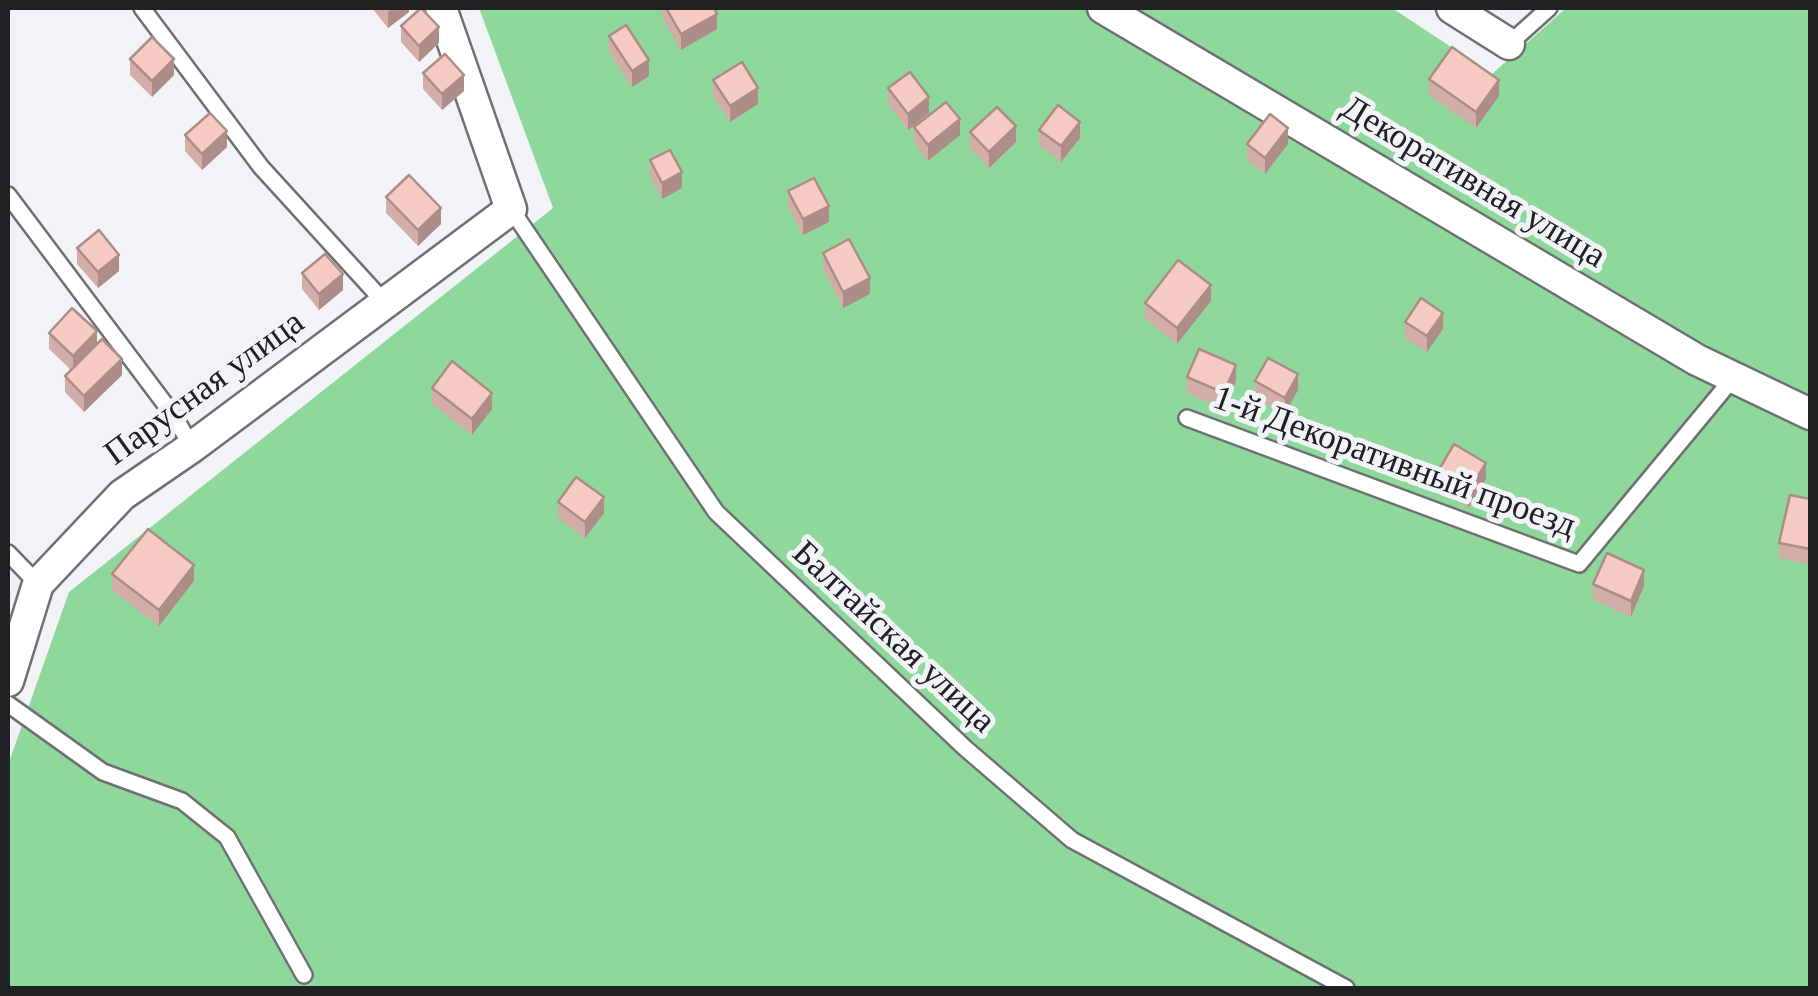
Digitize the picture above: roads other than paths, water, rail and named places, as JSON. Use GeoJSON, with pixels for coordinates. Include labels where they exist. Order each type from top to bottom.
{"type":"FeatureCollection","features":[{"type":"Feature","properties":{"kind":"street"},"geometry":{"type":"LineString","coordinates":[[441,8],[511,209]]}},
{"type":"Feature","properties":{"kind":"street","name":"Декоративная улица"},"geometry":{"type":"LineString","coordinates":[[1104,8],[1698,360],[1810,414]]}},
{"type":"Feature","properties":{"kind":"street"},"geometry":{"type":"LineString","coordinates":[[1452,8],[1509,44]]}},
{"type":"Feature","properties":{"kind":"street","name":"Парусная улица"},"geometry":{"type":"LineString","coordinates":[[8,681],[38,584],[122,495],[511,209]]}},
{"type":"Feature","properties":{"kind":"lane"},"geometry":{"type":"LineString","coordinates":[[142,8],[261,167],[386,304]]}},
{"type":"Feature","properties":{"kind":"lane"},"geometry":{"type":"LineString","coordinates":[[1509,44],[1549,8]]}},
{"type":"Feature","properties":{"kind":"lane"},"geometry":{"type":"LineString","coordinates":[[8,194],[174,416],[192,447]]}},
{"type":"Feature","properties":{"kind":"lane","name":"Балтайская улица"},"geometry":{"type":"LineString","coordinates":[[511,209],[716,512],[952,735],[1072,840],[1346,988]]}},
{"type":"Feature","properties":{"kind":"lane","name":"1-й Декоративный проезд"},"geometry":{"type":"LineString","coordinates":[[1186,418],[1579,564],[1734,377]]}},
{"type":"Feature","properties":{"kind":"lane"},"geometry":{"type":"LineString","coordinates":[[8,554],[38,584]]}},
{"type":"Feature","properties":{"kind":"lane"},"geometry":{"type":"LineString","coordinates":[[8,704],[103,772],[182,801],[227,838],[304,975]]}}]}
